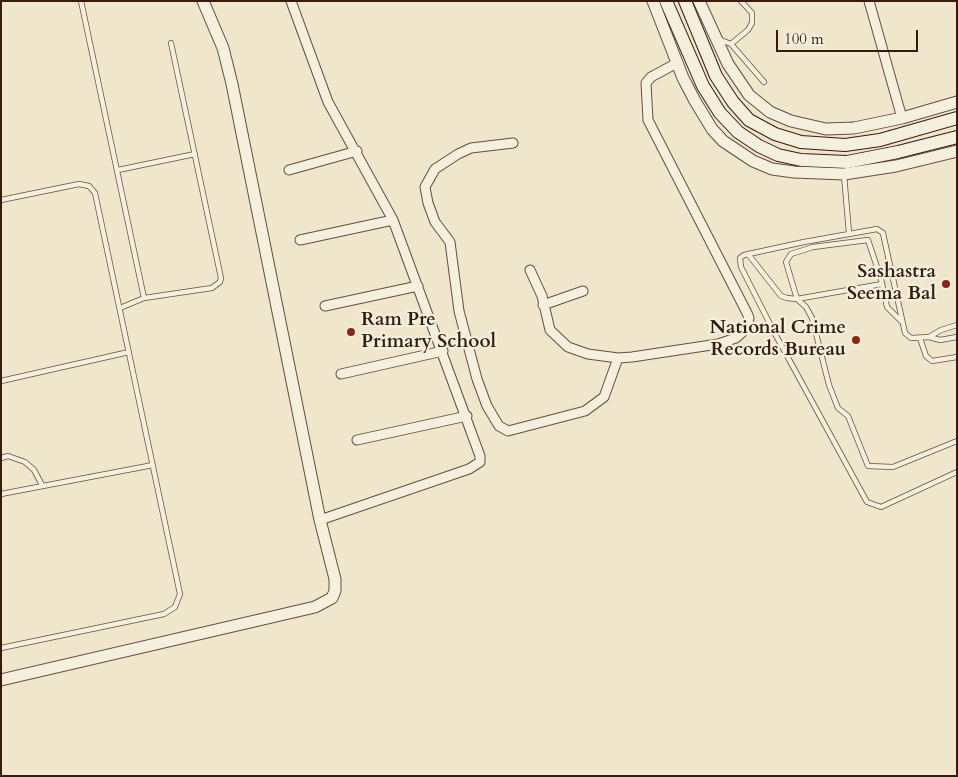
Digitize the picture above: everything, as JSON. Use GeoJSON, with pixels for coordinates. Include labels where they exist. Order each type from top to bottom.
{"type":"FeatureCollection","features":[{"type":"Feature","properties":{"kind":"main road"},"geometry":{"type":"LineString","coordinates":[[666,1],[703,86],[720,113],[738,132],[759,146],[778,155],[802,160],[847,162],[898,152],[957,137]]}},
{"type":"Feature","properties":{"kind":"main road"},"geometry":{"type":"LineString","coordinates":[[685,1],[716,76],[733,102],[749,120],[775,134],[801,142],[844,145],[880,140],[957,118]]}},
{"type":"Feature","properties":{"kind":"street"},"geometry":{"type":"LineString","coordinates":[[1,680],[315,607],[332,598],[336,585],[320,520],[230,75],[223,48],[203,1]]}},
{"type":"Feature","properties":{"kind":"street"},"geometry":{"type":"LineString","coordinates":[[291,1],[324,92],[393,220],[467,416],[480,456],[480,462],[476,466],[320,520]]}},
{"type":"Feature","properties":{"kind":"street"},"geometry":{"type":"LineString","coordinates":[[653,1],[677,63],[695,101],[712,129],[736,150],[772,169],[820,175],[844,174],[896,166],[957,151]]}},
{"type":"Feature","properties":{"kind":"street"},"geometry":{"type":"LineString","coordinates":[[699,1],[728,64],[749,95],[770,112],[802,125],[826,129],[854,128],[902,118],[957,102]]}},
{"type":"Feature","properties":{"kind":"street"},"geometry":{"type":"LineString","coordinates":[[869,1],[895,100],[902,118]]}},
{"type":"Feature","properties":{"kind":"street"},"geometry":{"type":"LineString","coordinates":[[530,270],[538,284],[550,330],[562,343],[588,354],[618,358],[723,343],[742,334],[748,323],[748,313],[648,120],[646,84],[651,77],[677,63]]}},
{"type":"Feature","properties":{"kind":"street"},"geometry":{"type":"LineString","coordinates":[[513,142],[471,148],[458,154],[435,169],[425,187],[428,203],[435,222],[450,242],[459,312],[477,379],[487,406],[499,426],[508,432],[579,413],[593,407],[604,397],[618,358]]}},
{"type":"Feature","properties":{"kind":"street"},"geometry":{"type":"LineString","coordinates":[[289,170],[357,151]]}},
{"type":"Feature","properties":{"kind":"street"},"geometry":{"type":"LineString","coordinates":[[300,240],[393,220]]}},
{"type":"Feature","properties":{"kind":"street"},"geometry":{"type":"LineString","coordinates":[[326,306],[418,286]]}},
{"type":"Feature","properties":{"kind":"street"},"geometry":{"type":"LineString","coordinates":[[543,305],[583,291]]}},
{"type":"Feature","properties":{"kind":"street"},"geometry":{"type":"LineString","coordinates":[[341,374],[443,351]]}},
{"type":"Feature","properties":{"kind":"street"},"geometry":{"type":"LineString","coordinates":[[357,440],[467,416]]}},
{"type":"Feature","properties":{"kind":"lane"},"geometry":{"type":"LineString","coordinates":[[81,1],[144,298]]}},
{"type":"Feature","properties":{"kind":"lane"},"geometry":{"type":"LineString","coordinates":[[731,44],[748,30],[752,23],[752,13],[741,1]]}},
{"type":"Feature","properties":{"kind":"lane"},"geometry":{"type":"LineString","coordinates":[[714,37],[731,44],[764,82]]}},
{"type":"Feature","properties":{"kind":"lane"},"geometry":{"type":"LineString","coordinates":[[120,308],[144,298],[212,288],[220,282],[171,43]]}},
{"type":"Feature","properties":{"kind":"lane"},"geometry":{"type":"LineString","coordinates":[[118,170],[195,154]]}},
{"type":"Feature","properties":{"kind":"lane"},"geometry":{"type":"LineString","coordinates":[[844,174],[849,234]]}},
{"type":"Feature","properties":{"kind":"lane"},"geometry":{"type":"LineString","coordinates":[[1,200],[78,184],[85,184],[92,188],[97,199],[180,586],[180,600],[175,607],[164,614],[1,648]]}},
{"type":"Feature","properties":{"kind":"lane"},"geometry":{"type":"LineString","coordinates":[[957,337],[940,340],[929,337],[907,336],[901,321],[883,233],[877,229],[748,254],[740,258],[740,267],[868,502],[876,507],[881,507],[957,472]]}},
{"type":"Feature","properties":{"kind":"lane"},"geometry":{"type":"LineString","coordinates":[[901,321],[887,307],[868,240],[814,247],[791,254],[786,262],[797,299],[806,307],[812,318],[838,408],[848,416],[868,466],[893,467],[957,441]]}},
{"type":"Feature","properties":{"kind":"lane"},"geometry":{"type":"LineString","coordinates":[[748,254],[781,296],[797,299],[882,284]]}},
{"type":"Feature","properties":{"kind":"lane"},"geometry":{"type":"LineString","coordinates":[[929,337],[940,330],[957,325]]}},
{"type":"Feature","properties":{"kind":"lane"},"geometry":{"type":"LineString","coordinates":[[920,338],[926,356],[932,361],[957,357]]}},
{"type":"Feature","properties":{"kind":"lane"},"geometry":{"type":"LineString","coordinates":[[1,381],[129,352]]}},
{"type":"Feature","properties":{"kind":"lane"},"geometry":{"type":"LineString","coordinates":[[1,458],[16,457],[25,462],[34,470],[42,486]]}},
{"type":"Feature","properties":{"kind":"lane"},"geometry":{"type":"LineString","coordinates":[[1,494],[153,465]]}},
{"type":"Feature","properties":{"kind":"place","name":"Sashastra Seema Bal"},"geometry":{"type":"Point","coordinates":[946,284]}},
{"type":"Feature","properties":{"kind":"place","name":"Ram Pre Primary School"},"geometry":{"type":"Point","coordinates":[351,332]}},
{"type":"Feature","properties":{"kind":"place","name":"National Crime Records Bureau"},"geometry":{"type":"Point","coordinates":[856,340]}}]}
